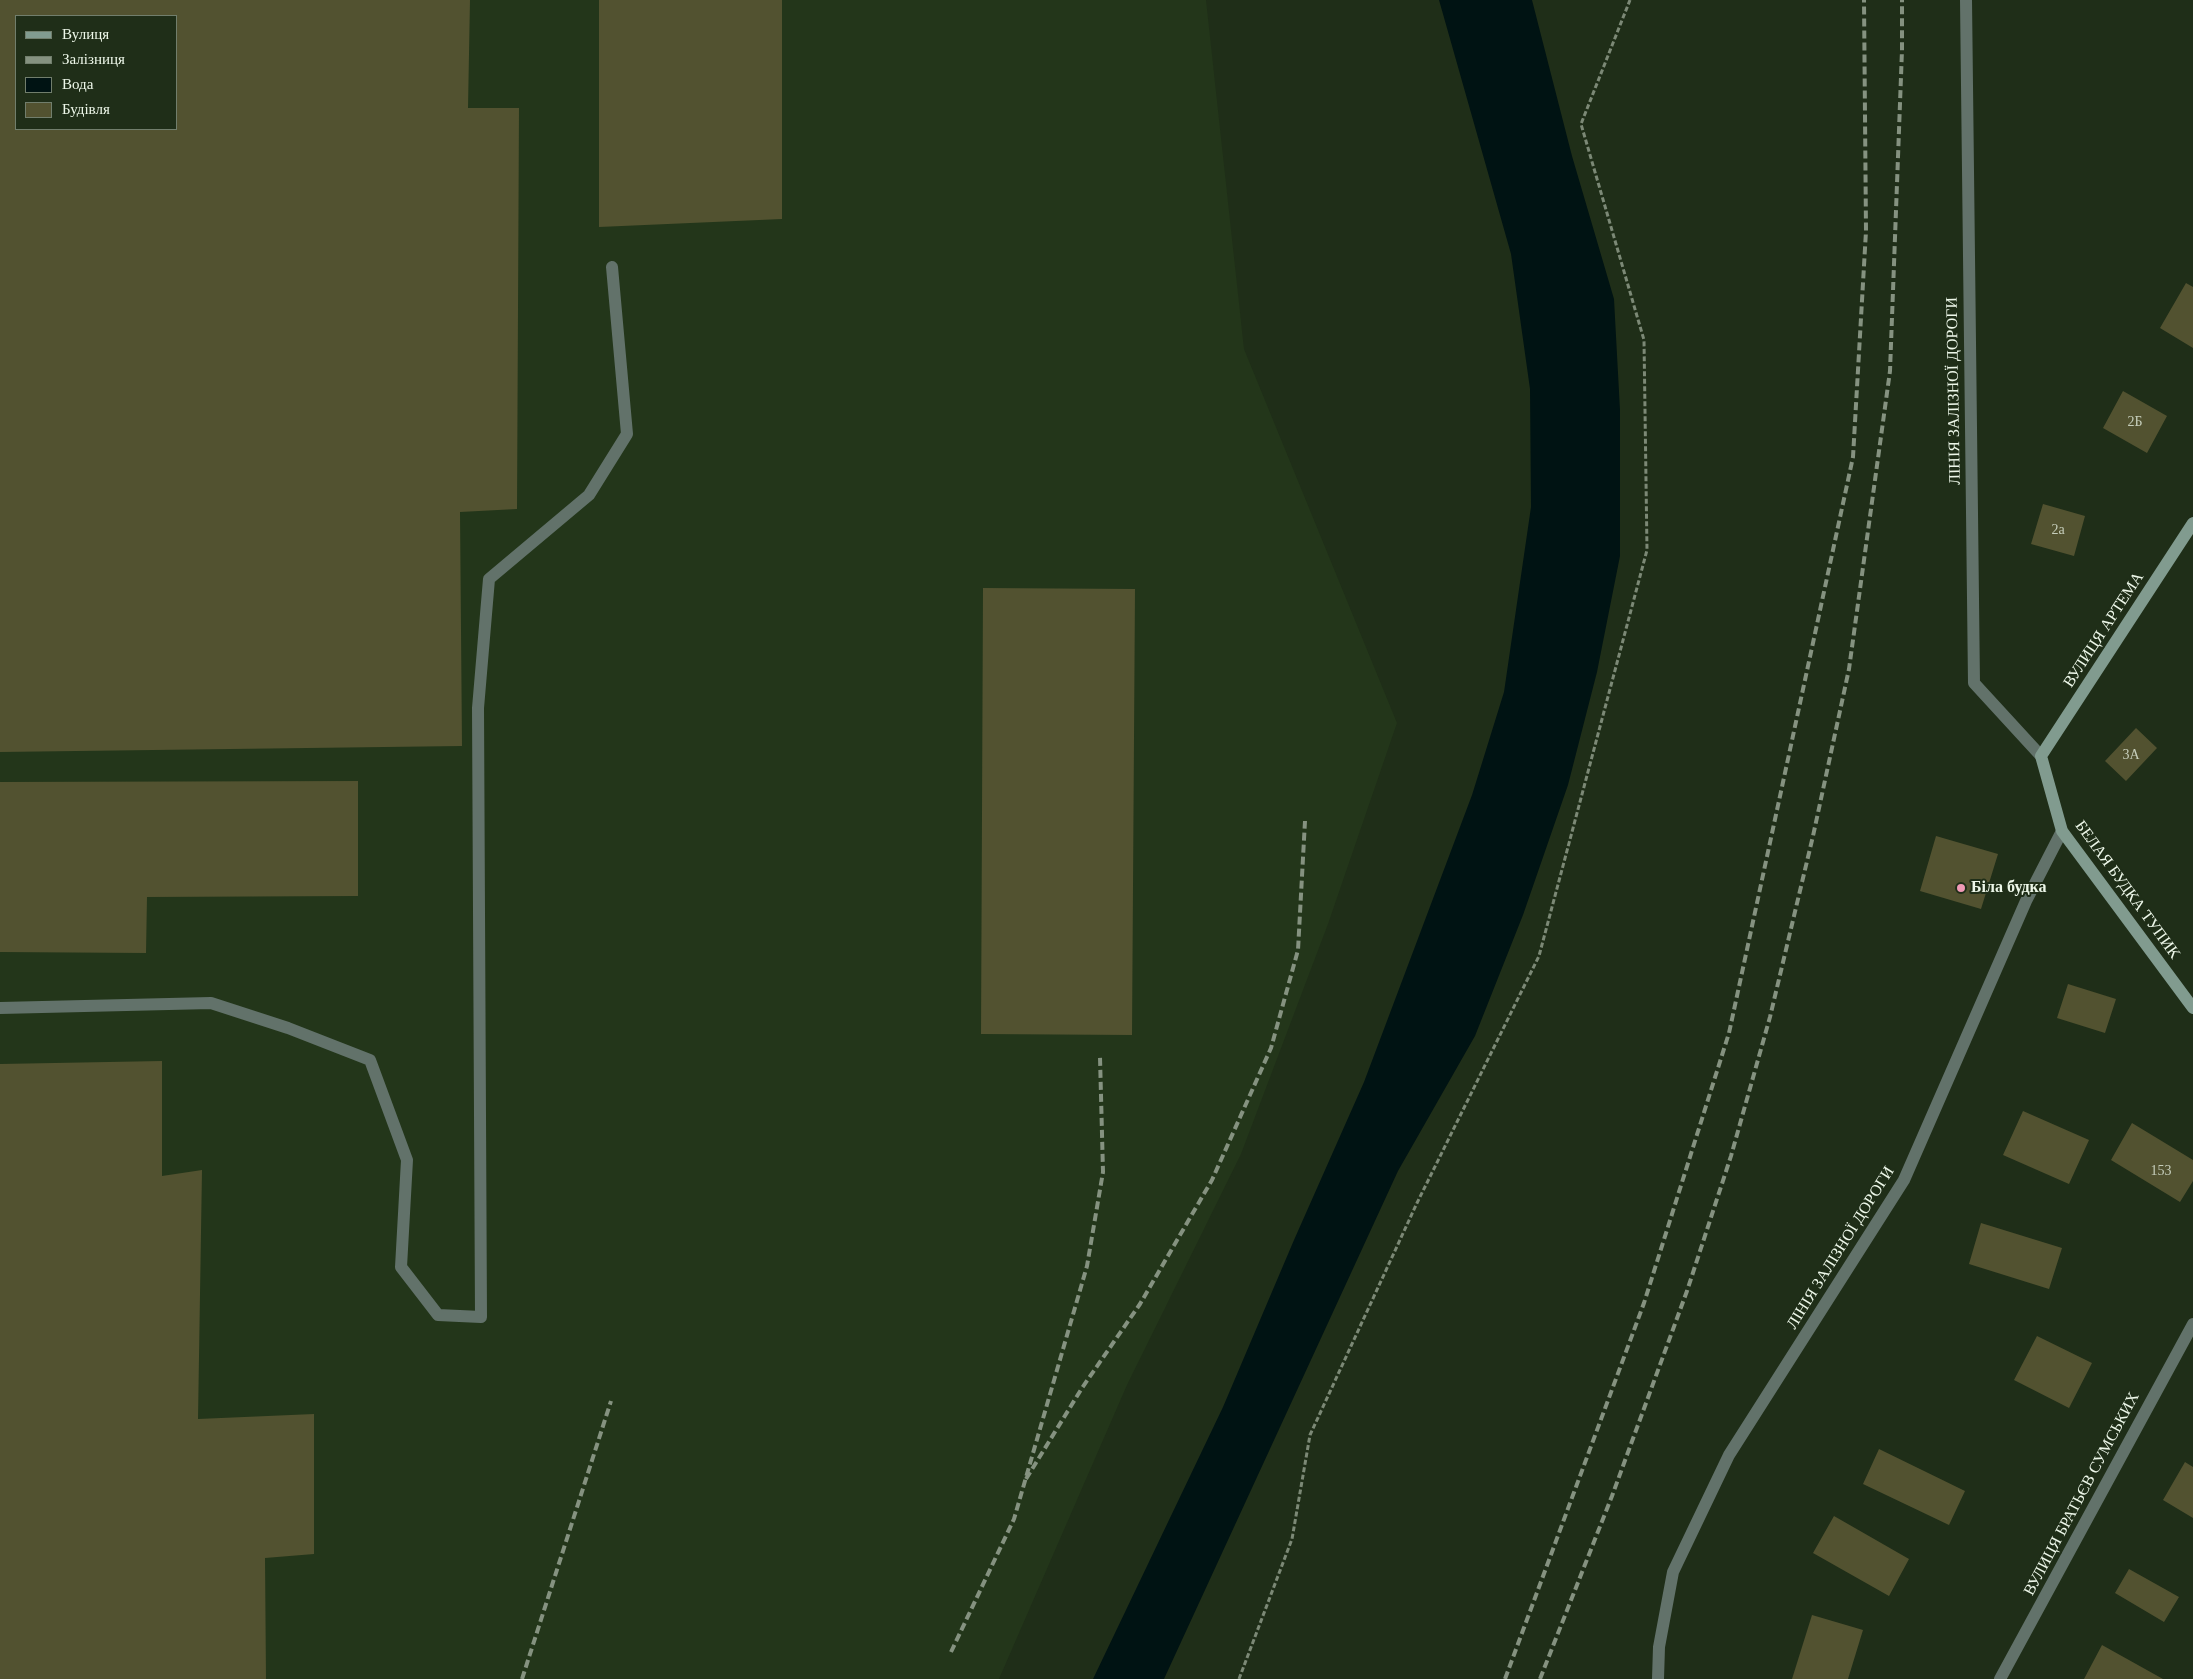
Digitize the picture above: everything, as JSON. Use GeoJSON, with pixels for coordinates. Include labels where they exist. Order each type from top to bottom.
{"type":"FeatureCollection","features":[{"type":"Feature","properties":{"kind":"street","name":"ЛІНІЯ ЗАЛІЗНОЇ ДОРОГИ"},"geometry":{"type":"LineString","coordinates":[[1966,0],[1974,683],[2041,756]]}},
{"type":"Feature","properties":{"kind":"street"},"geometry":{"type":"LineString","coordinates":[[0,1008],[211,1003],[288,1028],[370,1060],[407,1160],[401,1267],[438,1315],[481,1317],[478,708],[489,579],[589,495],[627,434],[612,267]]}},
{"type":"Feature","properties":{"kind":"street","name":"ВУЛИЦЯ АРТЕМА"},"geometry":{"type":"LineString","coordinates":[[2041,756],[2193,523]]}},
{"type":"Feature","properties":{"kind":"street","name":"БЕЛАЯ БУДКА ТУПИК"},"geometry":{"type":"LineString","coordinates":[[2041,756],[2062,831],[2193,1008]]}},
{"type":"Feature","properties":{"kind":"street","name":"ЛІНІЯ ЗАЛІЗНОЇ ДОРОГИ"},"geometry":{"type":"LineString","coordinates":[[1658,1679],[1659,1647],[1672,1572],[1729,1455],[1904,1180],[2026,901],[2062,831]]}},
{"type":"Feature","properties":{"kind":"street","name":"ВУЛИЦЯ БРАТЬЄВ СУМСЬКИХ"},"geometry":{"type":"LineString","coordinates":[[2000,1679],[2193,1324]]}},
{"type":"Feature","properties":{"kind":"path"},"geometry":{"type":"LineString","coordinates":[[1238,1679],[1292,1539],[1310,1436],[1417,1203],[1539,956],[1647,550],[1644,340],[1580,124],[1630,0]]}},
{"type":"Feature","properties":{"kind":"shaded area"},"geometry":{"type":"Polygon","coordinates":[[[0,0],[1206,0],[1244,349],[1397,723],[1328,924],[1241,1154],[1127,1385],[999,1679],[0,1679],[0,0]]]}},
{"type":"Feature","properties":{"kind":"water"},"geometry":{"type":"Polygon","coordinates":[[[1439,0],[1532,0],[1572,156],[1614,299],[1620,410],[1620,556],[1597,672],[1568,785],[1523,915],[1475,1036],[1398,1171],[1164,1679],[1093,1679],[1223,1407],[1364,1082],[1472,795],[1504,692],[1531,507],[1530,389],[1511,254],[1439,0]]]}},
{"type":"Feature","properties":{"kind":"building"},"geometry":{"type":"Polygon","coordinates":[[[0,0],[470,0],[468,108],[519,108],[517,509],[460,512],[462,746],[0,752],[0,0]]]}},
{"type":"Feature","properties":{"kind":"building"},"geometry":{"type":"Polygon","coordinates":[[[599,0],[782,0],[782,219],[599,227],[599,0]]]}},
{"type":"Feature","properties":{"kind":"building"},"geometry":{"type":"Polygon","coordinates":[[[2186,283],[2193,287],[2193,348],[2160,328],[2186,283]]]}},
{"type":"Feature","properties":{"kind":"building"},"geometry":{"type":"Polygon","coordinates":[[[2123,391],[2167,416],[2147,453],[2103,428],[2123,391]]]}},
{"type":"Feature","properties":{"kind":"building"},"geometry":{"type":"Polygon","coordinates":[[[2043,504],[2085,516],[2074,556],[2031,544],[2043,504]]]}},
{"type":"Feature","properties":{"kind":"building"},"geometry":{"type":"Polygon","coordinates":[[[983,588],[1135,589],[1132,1035],[981,1034],[983,588]]]}},
{"type":"Feature","properties":{"kind":"building"},"geometry":{"type":"Polygon","coordinates":[[[2136,728],[2157,748],[2126,781],[2105,761],[2136,728]]]}},
{"type":"Feature","properties":{"kind":"building"},"geometry":{"type":"Polygon","coordinates":[[[358,781],[358,896],[147,897],[146,953],[0,952],[0,782],[358,781]]]}},
{"type":"Feature","properties":{"kind":"building"},"geometry":{"type":"Polygon","coordinates":[[[1936,836],[1998,854],[1981,909],[1920,891],[1936,836]]]}},
{"type":"Feature","properties":{"kind":"building"},"geometry":{"type":"Polygon","coordinates":[[[2068,984],[2116,999],[2105,1033],[2057,1018],[2068,984]]]}},
{"type":"Feature","properties":{"kind":"building"},"geometry":{"type":"Polygon","coordinates":[[[162,1061],[162,1176],[202,1170],[198,1419],[314,1414],[314,1554],[265,1558],[266,1679],[0,1679],[0,1064],[162,1061]]]}},
{"type":"Feature","properties":{"kind":"building"},"geometry":{"type":"Polygon","coordinates":[[[2023,1111],[2089,1140],[2069,1184],[2003,1155],[2023,1111]]]}},
{"type":"Feature","properties":{"kind":"building"},"geometry":{"type":"Polygon","coordinates":[[[2132,1123],[2193,1160],[2193,1181],[2180,1202],[2111,1160],[2132,1123]]]}},
{"type":"Feature","properties":{"kind":"building"},"geometry":{"type":"Polygon","coordinates":[[[1981,1223],[2062,1248],[2049,1289],[1969,1264],[1981,1223]]]}},
{"type":"Feature","properties":{"kind":"building"},"geometry":{"type":"Polygon","coordinates":[[[2037,1336],[2092,1363],[2069,1408],[2014,1380],[2037,1336]]]}},
{"type":"Feature","properties":{"kind":"building"},"geometry":{"type":"Polygon","coordinates":[[[1879,1449],[1965,1491],[1949,1525],[1863,1484],[1879,1449]]]}},
{"type":"Feature","properties":{"kind":"building"},"geometry":{"type":"Polygon","coordinates":[[[2185,1462],[2193,1467],[2193,1518],[2163,1500],[2185,1462]]]}},
{"type":"Feature","properties":{"kind":"building"},"geometry":{"type":"Polygon","coordinates":[[[1834,1516],[1909,1559],[1889,1596],[1813,1553],[1834,1516]]]}},
{"type":"Feature","properties":{"kind":"building"},"geometry":{"type":"Polygon","coordinates":[[[2129,1569],[2179,1597],[2164,1622],[2115,1593],[2129,1569]]]}},
{"type":"Feature","properties":{"kind":"building"},"geometry":{"type":"Polygon","coordinates":[[[1812,1615],[1863,1630],[1848,1679],[1792,1679],[1812,1615]]]}},
{"type":"Feature","properties":{"kind":"building"},"geometry":{"type":"Polygon","coordinates":[[[2102,1645],[2163,1679],[2084,1679],[2102,1645]]]}},
{"type":"Feature","properties":{"kind":"railway"},"geometry":{"type":"LineString","coordinates":[[1505,1679],[1644,1303],[1729,1033],[1853,457],[1866,231],[1864,0]]}},
{"type":"Feature","properties":{"kind":"railway"},"geometry":{"type":"LineString","coordinates":[[1540,1679],[1612,1496],[1687,1291],[1731,1156],[1770,1017],[1813,836],[1849,669],[1890,371],[1902,50],[1902,0]]}},
{"type":"Feature","properties":{"kind":"railway"},"geometry":{"type":"LineString","coordinates":[[1026,1479],[1082,1388],[1140,1304],[1212,1180],[1271,1048],[1298,950],[1305,821]]}},
{"type":"Feature","properties":{"kind":"railway"},"geometry":{"type":"LineString","coordinates":[[951,1652],[1014,1519],[1087,1266],[1103,1172],[1100,1057]]}},
{"type":"Feature","properties":{"kind":"railway"},"geometry":{"type":"LineString","coordinates":[[522,1679],[611,1401]]}},
{"type":"Feature","properties":{"kind":"place","name":"Біла будка"},"geometry":{"type":"Point","coordinates":[1961,888]}}]}
